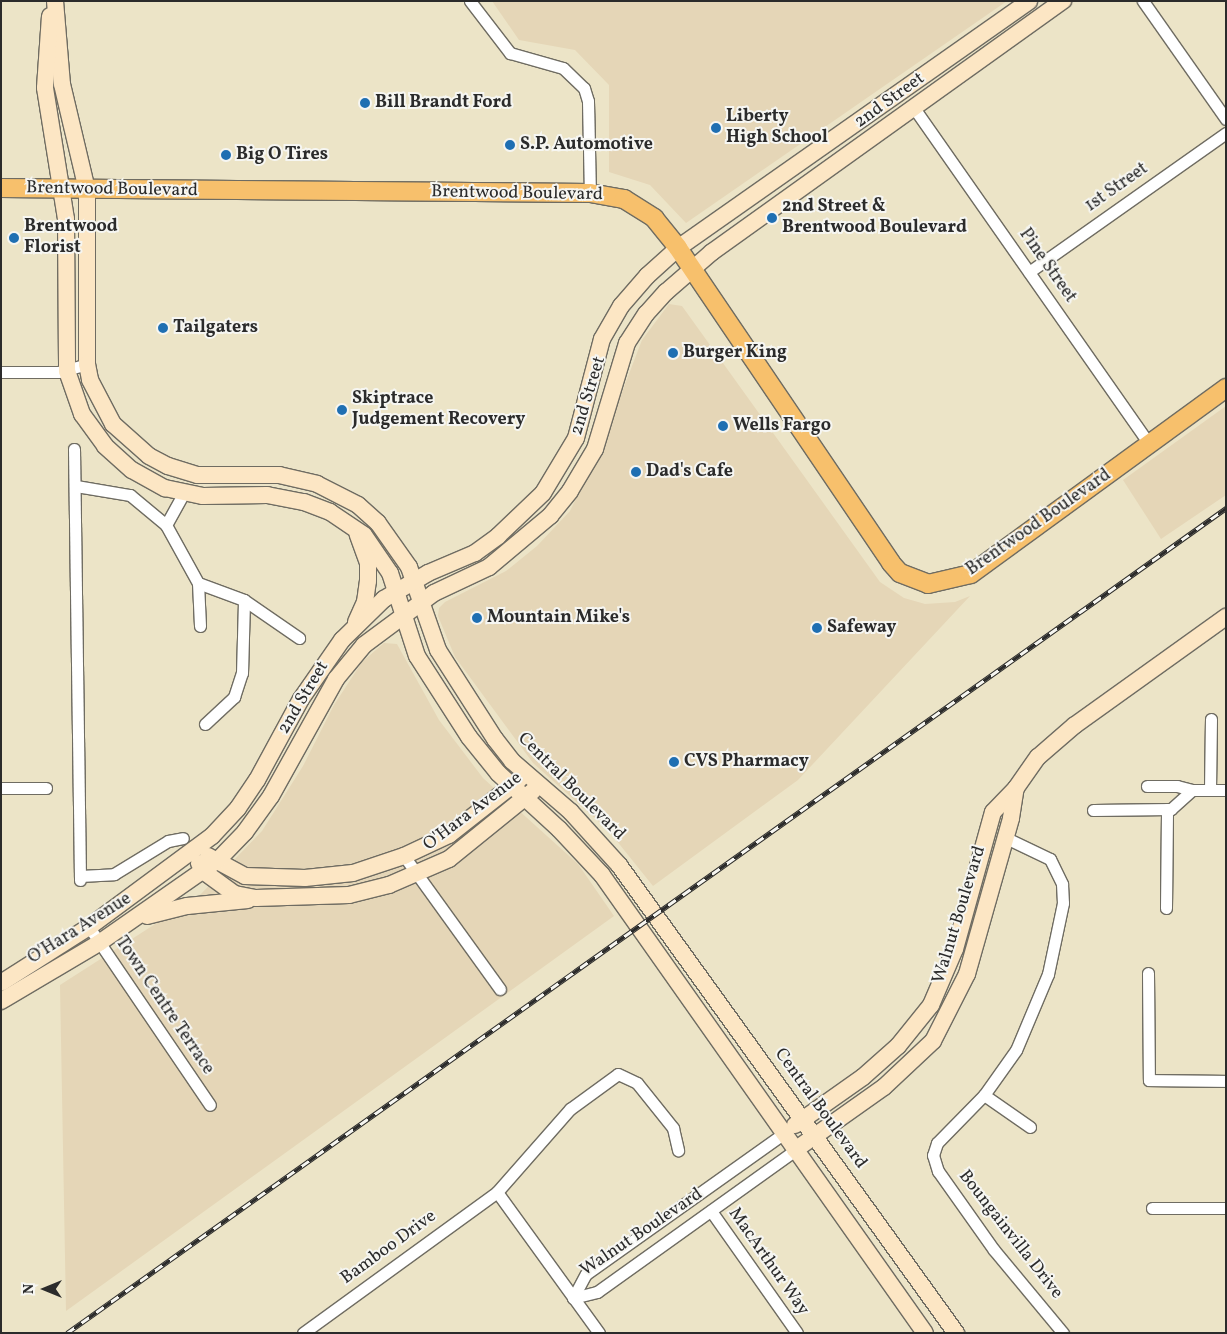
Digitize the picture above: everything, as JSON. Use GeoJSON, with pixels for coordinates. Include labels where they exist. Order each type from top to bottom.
{"type":"FeatureCollection","features":[{"type":"Feature","properties":{"kind":"main road","name":"Brentwood Boulevard"},"geometry":{"type":"LineString","coordinates":[[1,188],[590,193],[624,199],[642,208],[678,248],[885,555],[900,573],[928,584],[941,583],[971,574],[1226,388]]}},
{"type":"Feature","properties":{"kind":"street"},"geometry":{"type":"LineString","coordinates":[[53,1],[46,42],[45,88],[66,219],[67,371],[82,414],[105,446],[132,470],[165,488],[203,496],[267,494],[304,502],[330,512],[355,528],[378,552],[390,573],[417,656],[469,737],[511,785],[584,853],[602,875],[794,1150],[925,1333]]}},
{"type":"Feature","properties":{"kind":"street","name":"Central Boulevard"},"geometry":{"type":"LineString","coordinates":[[53,1],[62,84],[87,190],[88,364],[90,380],[113,424],[149,456],[198,474],[278,475],[332,490],[362,507],[378,523],[403,554],[438,650],[467,698],[512,761],[597,837],[619,865],[956,1333]]}},
{"type":"Feature","properties":{"kind":"street"},"geometry":{"type":"LineString","coordinates":[[470,1],[510,53],[562,68],[584,88],[588,101],[590,193]]}},
{"type":"Feature","properties":{"kind":"street","name":"2nd Street"},"geometry":{"type":"LineString","coordinates":[[352,630],[396,592],[414,581],[475,553],[521,516],[543,493],[576,438],[602,339],[621,306],[678,248],[1029,1]]}},
{"type":"Feature","properties":{"kind":"street","name":"2nd Street"},"geometry":{"type":"LineString","coordinates":[[218,860],[245,832],[271,796],[336,679],[364,645],[420,603],[490,567],[526,539],[559,506],[595,449],[627,343],[646,314],[692,268],[1063,1]]}},
{"type":"Feature","properties":{"kind":"street"},"geometry":{"type":"LineString","coordinates":[[1143,1],[1226,119]]}},
{"type":"Feature","properties":{"kind":"street"},"geometry":{"type":"LineString","coordinates":[[970,68],[972,60],[990,41],[988,30]]}},
{"type":"Feature","properties":{"kind":"street","name":"Pine Street"},"geometry":{"type":"LineString","coordinates":[[914,108],[1150,444]]}},
{"type":"Feature","properties":{"kind":"street","name":"1st Street"},"geometry":{"type":"LineString","coordinates":[[1029,272],[1226,133]]}},
{"type":"Feature","properties":{"kind":"street"},"geometry":{"type":"LineString","coordinates":[[1,372],[67,371],[88,364]]}},
{"type":"Feature","properties":{"kind":"street"},"geometry":{"type":"LineString","coordinates":[[74,449],[80,878],[114,874],[168,841],[188,844],[212,836],[238,808],[320,668],[352,630],[365,602],[368,563],[355,528]]}},
{"type":"Feature","properties":{"kind":"street"},"geometry":{"type":"LineString","coordinates":[[76,486],[130,495],[166,525],[198,583],[200,626]]}},
{"type":"Feature","properties":{"kind":"street"},"geometry":{"type":"LineString","coordinates":[[166,525],[184,492]]}},
{"type":"Feature","properties":{"kind":"street"},"geometry":{"type":"LineString","coordinates":[[198,583],[244,600],[299,638]]}},
{"type":"Feature","properties":{"kind":"street"},"geometry":{"type":"LineString","coordinates":[[206,724],[234,697],[242,673],[244,600]]}},
{"type":"Feature","properties":{"kind":"street","name":"Walnut Boulevard"},"geometry":{"type":"LineString","coordinates":[[573,1298],[586,1274],[863,1077],[898,1046],[931,1005],[955,949],[993,812],[1016,788],[1038,757],[1074,725],[1226,617]]}},
{"type":"Feature","properties":{"kind":"street"},"geometry":{"type":"LineString","coordinates":[[1210,790],[1211,719]]}},
{"type":"Feature","properties":{"kind":"street","name":"O'Hara Avenue"},"geometry":{"type":"LineString","coordinates":[[188,844],[245,876],[305,878],[353,873],[404,856],[449,834],[527,774]]}},
{"type":"Feature","properties":{"kind":"street","name":"O'Hara Avenue"},"geometry":{"type":"LineString","coordinates":[[188,844],[203,871],[235,894],[256,898],[348,895],[417,875],[449,860],[540,786]]}},
{"type":"Feature","properties":{"kind":"street"},"geometry":{"type":"LineString","coordinates":[[1147,786],[1177,786],[1192,790],[1226,790]]}},
{"type":"Feature","properties":{"kind":"street"},"geometry":{"type":"LineString","coordinates":[[1,788],[46,788]]}},
{"type":"Feature","properties":{"kind":"street","name":"Walnut Boulevard"},"geometry":{"type":"LineString","coordinates":[[573,1298],[597,1292],[711,1212],[890,1082],[933,1041],[967,974],[1016,788]]}},
{"type":"Feature","properties":{"kind":"street"},"geometry":{"type":"LineString","coordinates":[[1094,810],[1171,810],[1192,790]]}},
{"type":"Feature","properties":{"kind":"street"},"geometry":{"type":"LineString","coordinates":[[1166,810],[1166,908]]}},
{"type":"Feature","properties":{"kind":"street","name":"Boungainvilla Drive"},"geometry":{"type":"LineString","coordinates":[[1004,837],[1050,859],[1062,884],[1063,903],[1042,995],[1016,1050],[984,1095],[937,1144],[933,1154],[936,1166],[994,1250],[1063,1333]]}},
{"type":"Feature","properties":{"kind":"street","name":"O'Hara Avenue"},"geometry":{"type":"LineString","coordinates":[[1,983],[89,927],[188,844]]}},
{"type":"Feature","properties":{"kind":"street"},"geometry":{"type":"LineString","coordinates":[[404,856],[500,989]]}},
{"type":"Feature","properties":{"kind":"street","name":"O'Hara Avenue"},"geometry":{"type":"LineString","coordinates":[[1,1000],[99,943],[218,860]]}},
{"type":"Feature","properties":{"kind":"street"},"geometry":{"type":"LineString","coordinates":[[135,919],[187,906],[236,903],[256,898]]}},
{"type":"Feature","properties":{"kind":"street","name":"Town Centre Terrace"},"geometry":{"type":"LineString","coordinates":[[89,927],[210,1104]]}},
{"type":"Feature","properties":{"kind":"street"},"geometry":{"type":"LineString","coordinates":[[1148,973],[1149,1080],[1226,1081]]}},
{"type":"Feature","properties":{"kind":"street","name":"Bamboo Drive"},"geometry":{"type":"LineString","coordinates":[[303,1333],[497,1192],[570,1110],[618,1074],[638,1083],[673,1128],[678,1150]]}},
{"type":"Feature","properties":{"kind":"street"},"geometry":{"type":"LineString","coordinates":[[984,1095],[1030,1127]]}},
{"type":"Feature","properties":{"kind":"street"},"geometry":{"type":"LineString","coordinates":[[497,1192],[599,1333]]}},
{"type":"Feature","properties":{"kind":"street"},"geometry":{"type":"LineString","coordinates":[[1152,1208],[1226,1208]]}},
{"type":"Feature","properties":{"kind":"street","name":"MacArthur Way"},"geometry":{"type":"LineString","coordinates":[[711,1212],[797,1333]]}},
{"type":"Feature","properties":{"kind":"shaded area","name":"Liberty High School"},"geometry":{"type":"Polygon","coordinates":[[[492,1],[1007,1],[686,223],[650,185],[609,172],[609,85],[575,50],[519,40],[492,1]]]}},
{"type":"Feature","properties":{"kind":"shaded area"},"geometry":{"type":"Polygon","coordinates":[[[669,304],[682,306],[880,582],[904,598],[925,604],[955,602],[970,596],[798,780],[653,886],[608,830],[533,763],[455,657],[438,616],[439,608],[445,602],[506,571],[537,546],[570,511],[599,452],[642,340],[669,304]]]}},
{"type":"Feature","properties":{"kind":"shaded area"},"geometry":{"type":"Polygon","coordinates":[[[1226,406],[1226,495],[1161,539],[1123,480],[1226,406]]]}},
{"type":"Feature","properties":{"kind":"shaded area"},"geometry":{"type":"Polygon","coordinates":[[[384,643],[397,644],[439,720],[483,778],[578,864],[614,916],[66,1311],[60,985],[199,896],[262,831],[303,766],[334,705],[362,662],[384,643]]]}},
{"type":"Feature","properties":{"kind":"railway"},"geometry":{"type":"LineString","coordinates":[[67,1333],[1226,508]]}},
{"type":"Feature","properties":{"kind":"place","name":"Bill Brandt Ford"},"geometry":{"type":"Point","coordinates":[365,103]}},
{"type":"Feature","properties":{"kind":"place","name":"Liberty High School"},"geometry":{"type":"Point","coordinates":[716,128]}},
{"type":"Feature","properties":{"kind":"place","name":"S.P. Automotive"},"geometry":{"type":"Point","coordinates":[510,145]}},
{"type":"Feature","properties":{"kind":"place","name":"Big O Tires"},"geometry":{"type":"Point","coordinates":[226,155]}},
{"type":"Feature","properties":{"kind":"place","name":"2nd Street & Brentwood Boulevard"},"geometry":{"type":"Point","coordinates":[772,218]}},
{"type":"Feature","properties":{"kind":"place","name":"Brentwood Florist"},"geometry":{"type":"Point","coordinates":[14,238]}},
{"type":"Feature","properties":{"kind":"place","name":"Tailgaters"},"geometry":{"type":"Point","coordinates":[163,328]}},
{"type":"Feature","properties":{"kind":"place","name":"Burger King"},"geometry":{"type":"Point","coordinates":[673,353]}},
{"type":"Feature","properties":{"kind":"place","name":"Skiptrace Judgement Recovery"},"geometry":{"type":"Point","coordinates":[342,410]}},
{"type":"Feature","properties":{"kind":"place","name":"Wells Fargo"},"geometry":{"type":"Point","coordinates":[723,426]}},
{"type":"Feature","properties":{"kind":"place","name":"Dad's Cafe"},"geometry":{"type":"Point","coordinates":[636,472]}},
{"type":"Feature","properties":{"kind":"place","name":"Mountain Mike's"},"geometry":{"type":"Point","coordinates":[477,618]}},
{"type":"Feature","properties":{"kind":"place","name":"Safeway"},"geometry":{"type":"Point","coordinates":[817,628]}},
{"type":"Feature","properties":{"kind":"place","name":"CVS Pharmacy"},"geometry":{"type":"Point","coordinates":[674,762]}}]}
